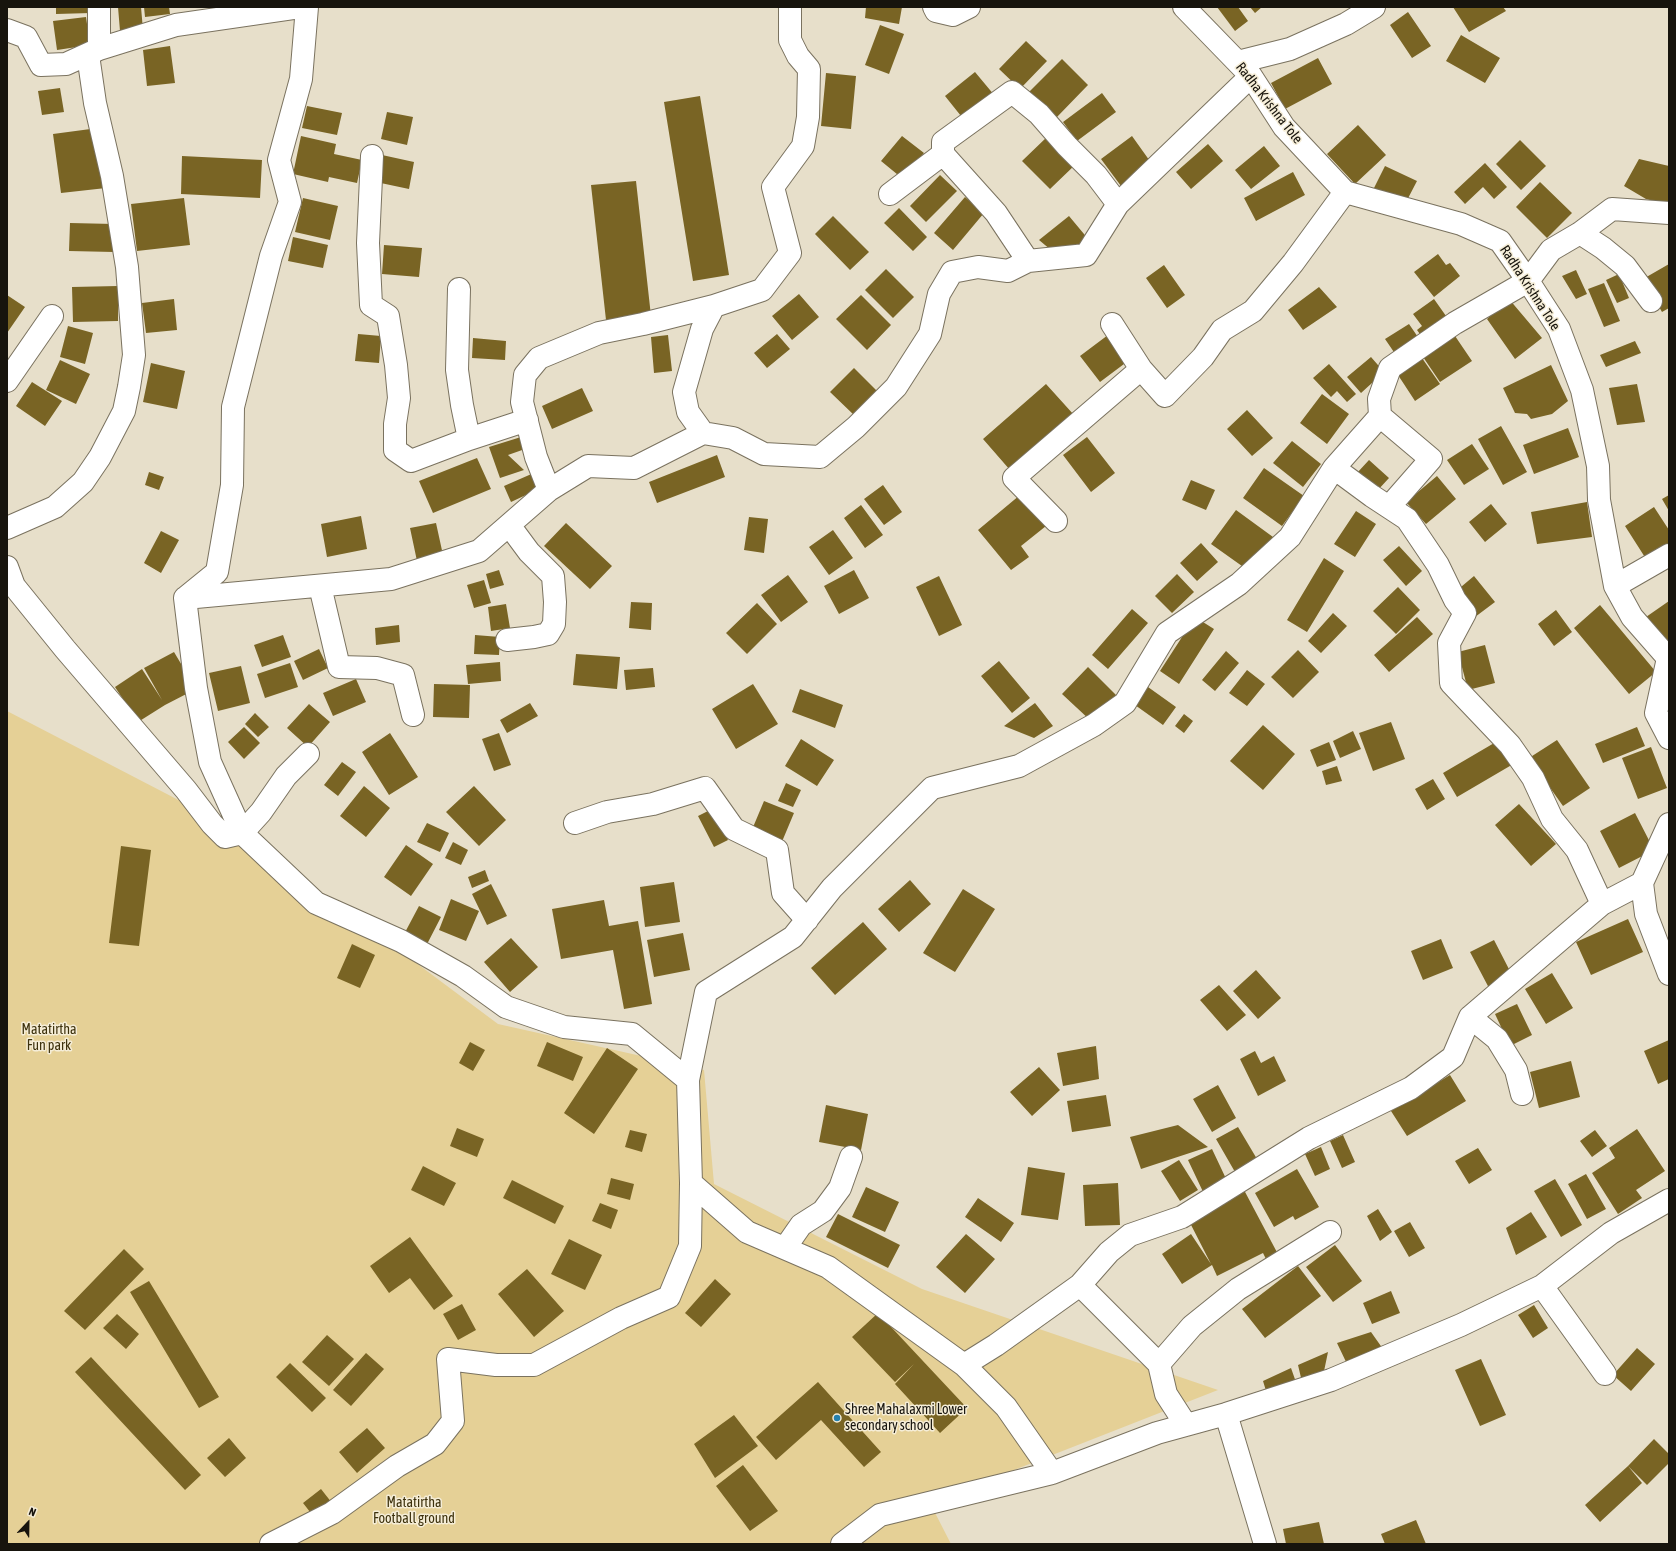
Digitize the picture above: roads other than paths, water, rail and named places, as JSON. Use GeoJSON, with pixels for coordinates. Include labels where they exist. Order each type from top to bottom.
{"type":"FeatureCollection","features":[{"type":"Feature","properties":{"kind":"street"},"geometry":{"type":"LineString","coordinates":[[7,528],[55,507],[83,482],[100,457],[124,411],[130,387],[134,355],[127,267],[112,176],[95,103],[94,52],[99,7]]}},
{"type":"Feature","properties":{"kind":"street"},"geometry":{"type":"LineString","coordinates":[[7,30],[26,37],[41,65],[66,64],[94,52],[176,25],[300,7]]}},
{"type":"Feature","properties":{"kind":"street"},"geometry":{"type":"LineString","coordinates":[[185,598],[217,572],[232,485],[233,407],[270,256],[290,202],[279,160],[301,79],[307,7]]}},
{"type":"Feature","properties":{"kind":"street"},"geometry":{"type":"LineString","coordinates":[[549,490],[536,457],[522,402],[525,375],[539,358],[599,333],[643,324],[714,306],[762,290],[790,253],[773,187],[803,146],[808,117],[809,69],[798,56],[790,40],[790,7]]}},
{"type":"Feature","properties":{"kind":"street"},"geometry":{"type":"LineString","coordinates":[[934,7],[936,11],[952,15],[969,7]]}},
{"type":"Feature","properties":{"kind":"street","name":"Radha Krishna Tole"},"geometry":{"type":"LineString","coordinates":[[1184,7],[1245,69],[1284,127],[1345,192],[1461,224],[1500,241],[1528,281],[1558,329],[1582,390],[1598,466],[1599,500],[1615,586],[1632,618],[1668,657],[1656,713],[1669,738]]}},
{"type":"Feature","properties":{"kind":"street"},"geometry":{"type":"LineString","coordinates":[[185,598],[391,579],[479,551],[549,490],[588,466],[634,468],[703,433],[733,438],[764,454],[820,457],[856,427],[896,387],[930,334],[939,294],[952,272],[978,267],[1008,271],[1028,260],[1086,256],[1118,204],[1245,69],[1346,24],[1374,7]]}},
{"type":"Feature","properties":{"kind":"street"},"geometry":{"type":"LineString","coordinates":[[1028,260],[996,213],[944,154],[943,142],[1012,92],[1039,114],[1067,146],[1096,175],[1118,204]]}},
{"type":"Feature","properties":{"kind":"street"},"geometry":{"type":"LineString","coordinates":[[890,194],[944,154]]}},
{"type":"Feature","properties":{"kind":"street"},"geometry":{"type":"LineString","coordinates":[[372,156],[368,243],[371,305],[388,316],[396,365],[398,398],[395,424],[395,450],[411,461],[469,439],[527,420]]}},
{"type":"Feature","properties":{"kind":"street"},"geometry":{"type":"LineString","coordinates":[[1112,324],[1142,369],[1165,396],[1203,357],[1222,330],[1252,311],[1297,258],[1345,192]]}},
{"type":"Feature","properties":{"kind":"street"},"geometry":{"type":"LineString","coordinates":[[271,1544],[332,1513],[397,1466],[435,1444],[453,1421],[448,1359],[496,1365],[534,1365],[620,1318],[669,1297],[690,1246],[691,1183],[688,1080],[706,992],[793,937],[832,888],[932,788],[1019,766],[1094,725],[1125,703],[1167,633],[1239,584],[1290,537],[1334,468],[1380,416],[1379,399],[1390,368],[1455,323],[1528,281],[1551,250],[1580,233],[1612,209],[1669,213]]}},
{"type":"Feature","properties":{"kind":"street"},"geometry":{"type":"LineString","coordinates":[[1580,233],[1603,248],[1624,266],[1651,301]]}},
{"type":"Feature","properties":{"kind":"street"},"geometry":{"type":"LineString","coordinates":[[459,289],[457,370],[469,439]]}},
{"type":"Feature","properties":{"kind":"street"},"geometry":{"type":"LineString","coordinates":[[703,433],[688,412],[684,392],[702,330],[714,306]]}},
{"type":"Feature","properties":{"kind":"street"},"geometry":{"type":"LineString","coordinates":[[7,381],[52,316]]}},
{"type":"Feature","properties":{"kind":"street"},"geometry":{"type":"LineString","coordinates":[[1056,521],[1014,478],[1142,369]]}},
{"type":"Feature","properties":{"kind":"street"},"geometry":{"type":"LineString","coordinates":[[1380,416],[1431,459],[1389,507]]}},
{"type":"Feature","properties":{"kind":"street"},"geometry":{"type":"LineString","coordinates":[[1334,468],[1407,519],[1438,565],[1455,600],[1465,613],[1449,643],[1451,683],[1510,745],[1533,778],[1552,819],[1577,850],[1602,904]]}},
{"type":"Feature","properties":{"kind":"street"},"geometry":{"type":"LineString","coordinates":[[508,640],[534,638],[548,634],[554,624],[555,602],[553,576],[529,552],[509,525]]}},
{"type":"Feature","properties":{"kind":"street"},"geometry":{"type":"LineString","coordinates":[[1615,586],[1669,555]]}},
{"type":"Feature","properties":{"kind":"street"},"geometry":{"type":"LineString","coordinates":[[7,567],[14,586],[65,650],[186,790],[212,824],[225,837],[242,833],[261,812],[286,776],[308,754]]}},
{"type":"Feature","properties":{"kind":"street"},"geometry":{"type":"LineString","coordinates":[[320,586],[339,666],[377,668],[403,675],[413,715]]}},
{"type":"Feature","properties":{"kind":"street"},"geometry":{"type":"LineString","coordinates":[[185,598],[196,688],[210,762],[242,833],[316,902],[401,941],[463,976],[506,1007],[564,1027],[632,1034],[688,1080]]}},
{"type":"Feature","properties":{"kind":"street"},"geometry":{"type":"LineString","coordinates":[[575,823],[607,812],[653,804],[705,788],[734,829],[777,850],[783,893],[807,920]]}},
{"type":"Feature","properties":{"kind":"street"},"geometry":{"type":"LineString","coordinates":[[1669,824],[1642,883],[1646,914],[1669,974]]}},
{"type":"Feature","properties":{"kind":"street"},"geometry":{"type":"LineString","coordinates":[[964,1365],[996,1345],[1080,1285],[1109,1252],[1130,1235],[1182,1217],[1309,1138],[1411,1088],[1453,1057],[1470,1017],[1602,904],[1642,883]]}},
{"type":"Feature","properties":{"kind":"street"},"geometry":{"type":"LineString","coordinates":[[1470,1017],[1497,1039],[1516,1070],[1522,1094]]}},
{"type":"Feature","properties":{"kind":"street"},"geometry":{"type":"LineString","coordinates":[[785,1248],[801,1225],[823,1211],[840,1188],[850,1157]]}},
{"type":"Feature","properties":{"kind":"street"},"geometry":{"type":"LineString","coordinates":[[691,1183],[747,1232],[828,1267],[964,1365],[1006,1407],[1052,1473]]}},
{"type":"Feature","properties":{"kind":"street"},"geometry":{"type":"LineString","coordinates":[[842,1544],[880,1515],[1052,1473],[1157,1433],[1226,1414],[1331,1380],[1461,1324],[1542,1286],[1611,1233],[1669,1200]]}},
{"type":"Feature","properties":{"kind":"street"},"geometry":{"type":"LineString","coordinates":[[1159,1364],[1192,1326],[1238,1289],[1330,1232]]}},
{"type":"Feature","properties":{"kind":"street"},"geometry":{"type":"LineString","coordinates":[[1080,1285],[1159,1364],[1166,1394],[1186,1425]]}},
{"type":"Feature","properties":{"kind":"street"},"geometry":{"type":"LineString","coordinates":[[1542,1286],[1605,1374]]}},
{"type":"Feature","properties":{"kind":"street"},"geometry":{"type":"LineString","coordinates":[[1226,1414],[1265,1544]]}},
{"type":"Feature","properties":{"kind":"place","name":"Shree Mahalaxmi Lower secondary school"},"geometry":{"type":"Point","coordinates":[837,1418]}},
{"type":"Feature","properties":{"kind":"park label","name":"Matatirtha Fun park"},"geometry":{"type":"Point","coordinates":[49,1038]}},
{"type":"Feature","properties":{"kind":"park label","name":"Matatirtha Football ground"},"geometry":{"type":"Point","coordinates":[414,1512]}}]}
